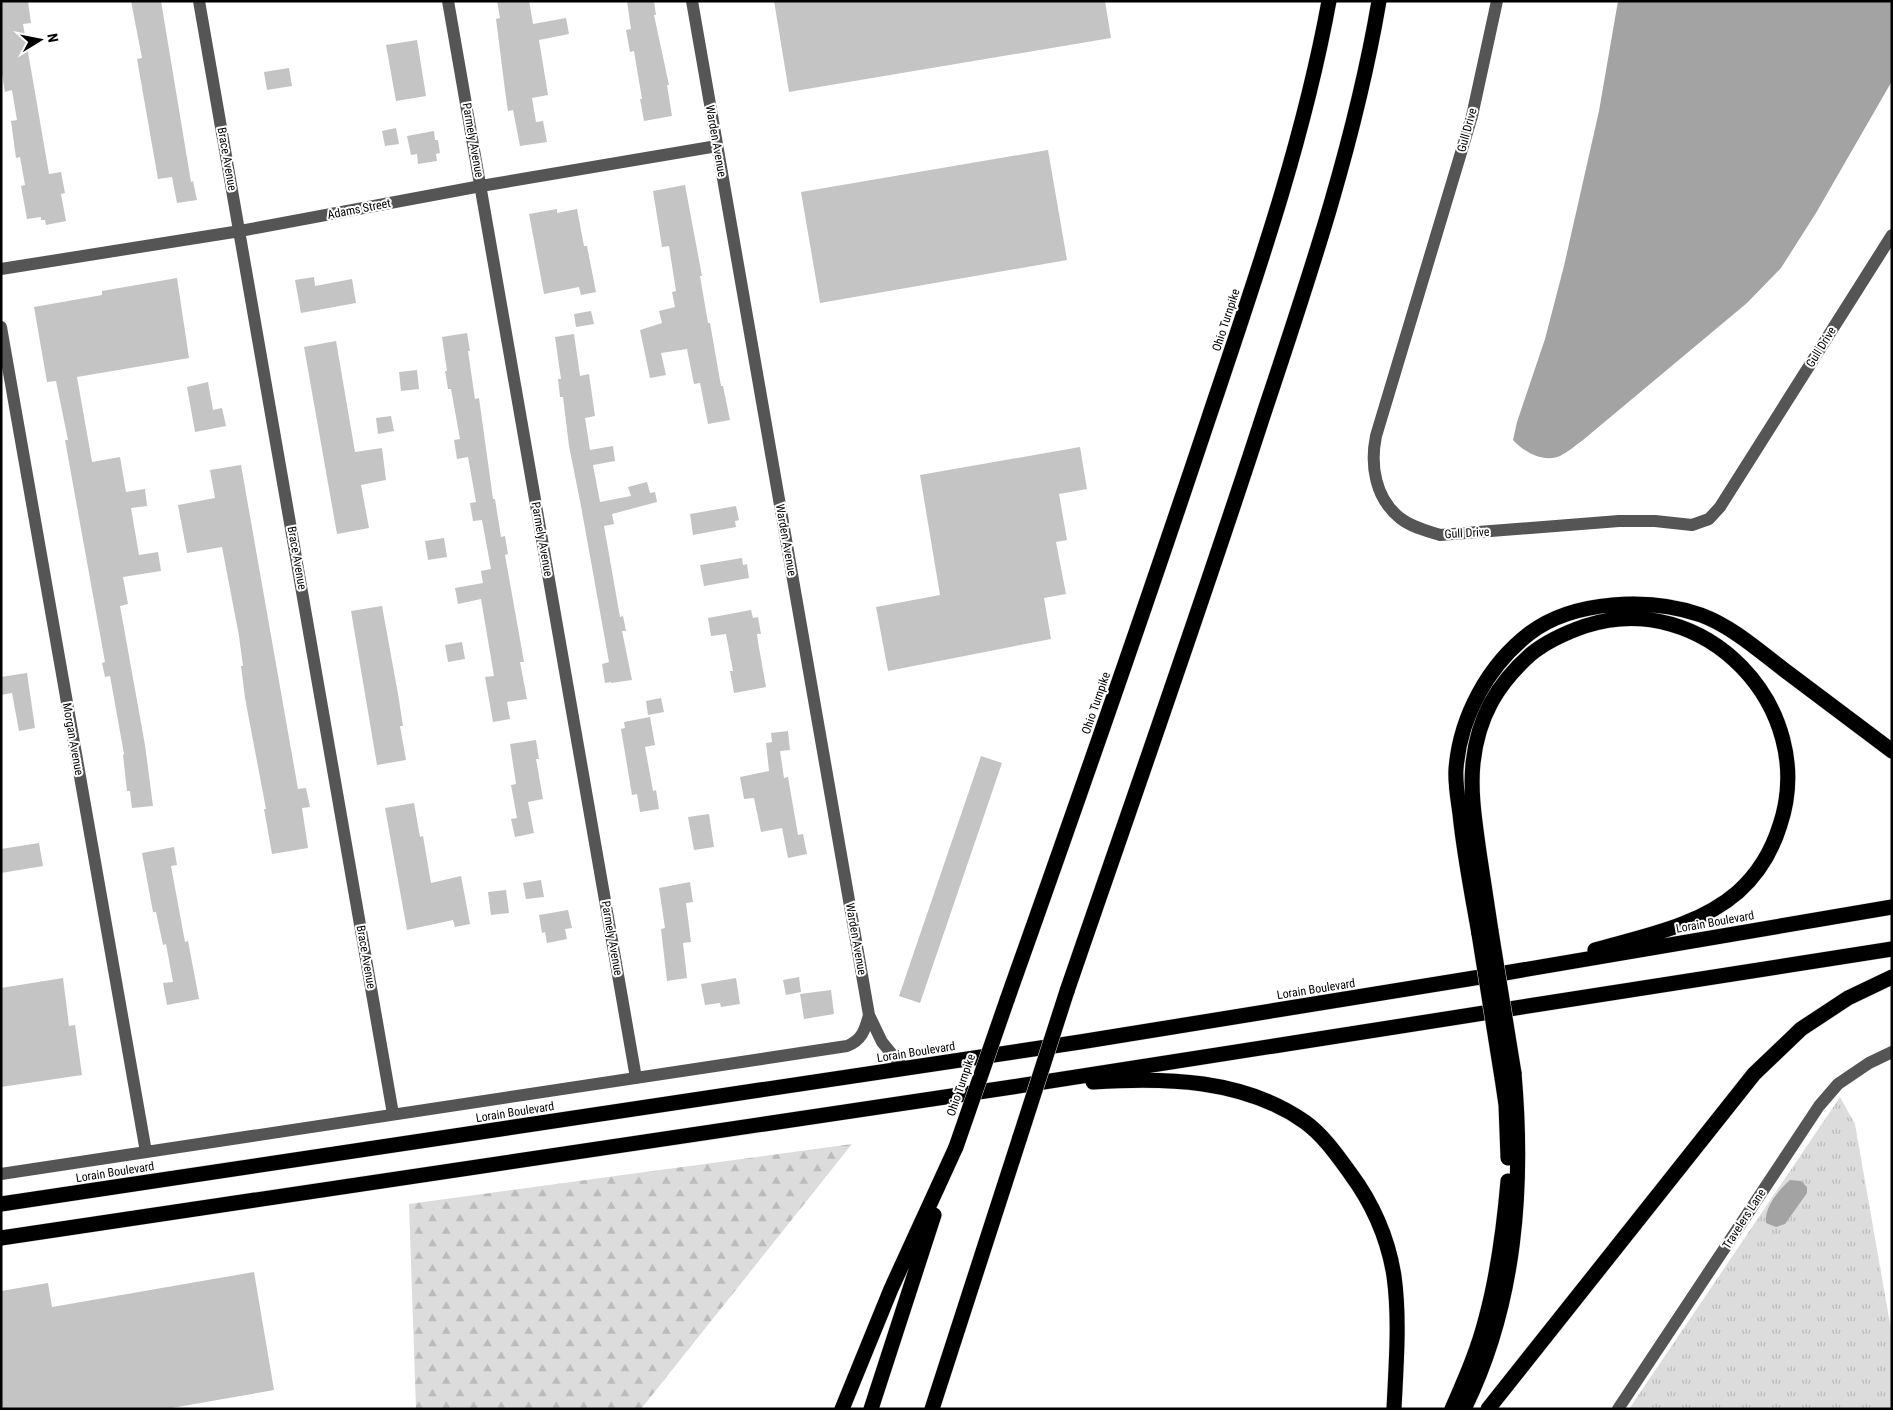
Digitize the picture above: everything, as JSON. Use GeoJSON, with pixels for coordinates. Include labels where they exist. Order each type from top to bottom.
{"type":"FeatureCollection","features":[{"type":"Feature","properties":{"kind":"highway","name":"Ohio Turnpike"},"geometry":{"type":"LineString","coordinates":[[871,1409],[956,1147],[1146,605],[1246,307],[1305,110],[1329,1]]}},
{"type":"Feature","properties":{"kind":"highway"},"geometry":{"type":"LineString","coordinates":[[932,1409],[1067,991],[1241,484],[1310,276],[1351,128],[1379,1]]}},
{"type":"Feature","properties":{"kind":"highway"},"geometry":{"type":"LineString","coordinates":[[1485,932],[1462,832],[1456,781],[1458,753],[1462,735],[1479,693],[1500,662],[1530,632],[1560,617],[1613,604],[1639,603],[1661,606],[1702,616],[1734,632],[1892,751]]}},
{"type":"Feature","properties":{"kind":"highway"},"geometry":{"type":"LineString","coordinates":[[1464,1409],[1487,1352],[1511,1260],[1518,1171],[1518,1125],[1485,932],[1474,821],[1471,786],[1478,735],[1496,692],[1512,671],[1540,647],[1565,633],[1598,622],[1627,618],[1652,620],[1678,626],[1710,642],[1746,669],[1761,689],[1775,714],[1782,734],[1788,763],[1789,792],[1784,814],[1768,855],[1752,877],[1736,893],[1690,921],[1505,974]]}},
{"type":"Feature","properties":{"kind":"highway","name":"Lorain Boulevard"},"geometry":{"type":"LineString","coordinates":[[1,1204],[904,1068],[1505,974],[1892,907]]}},
{"type":"Feature","properties":{"kind":"highway"},"geometry":{"type":"LineString","coordinates":[[1,1238],[1012,1087],[1892,949]]}},
{"type":"Feature","properties":{"kind":"highway"},"geometry":{"type":"LineString","coordinates":[[1488,1409],[1754,1074],[1801,1029],[1848,998],[1892,977]]}},
{"type":"Feature","properties":{"kind":"highway"},"geometry":{"type":"LineString","coordinates":[[1452,1409],[1469,1370],[1486,1319],[1495,1280],[1506,1205],[1508,1174],[1508,1075]]}},
{"type":"Feature","properties":{"kind":"highway"},"geometry":{"type":"LineString","coordinates":[[1012,1087],[1120,1080],[1170,1081],[1210,1085],[1238,1090],[1274,1104],[1306,1124],[1336,1154],[1362,1190],[1384,1235],[1394,1275],[1397,1301],[1398,1341],[1394,1409]]}},
{"type":"Feature","properties":{"kind":"highway"},"geometry":{"type":"LineString","coordinates":[[842,1409],[891,1289],[956,1147]]}},
{"type":"Feature","properties":{"kind":"street","name":"Brace Avenue"},"geometry":{"type":"LineString","coordinates":[[200,1],[393,1114]]}},
{"type":"Feature","properties":{"kind":"street","name":"Parmely Avenue"},"geometry":{"type":"LineString","coordinates":[[448,1],[636,1078]]}},
{"type":"Feature","properties":{"kind":"street","name":"Warden Avenue"},"geometry":{"type":"LineString","coordinates":[[692,1],[870,1016],[882,1042],[904,1068]]}},
{"type":"Feature","properties":{"kind":"street","name":"Gull Drive"},"geometry":{"type":"LineString","coordinates":[[1497,1],[1472,116],[1376,436],[1373,452],[1373,468],[1378,486],[1384,499],[1401,519],[1414,526],[1440,535],[1619,521],[1656,521],[1692,525],[1709,519],[1720,506],[1892,235]]}},
{"type":"Feature","properties":{"kind":"street","name":"Adams Street"},"geometry":{"type":"LineString","coordinates":[[1,269],[240,231],[481,186],[717,146]]}},
{"type":"Feature","properties":{"kind":"street","name":"Morgan Avenue"},"geometry":{"type":"LineString","coordinates":[[1,327],[146,1152]]}},
{"type":"Feature","properties":{"kind":"street","name":"Lorain Boulevard"},"geometry":{"type":"LineString","coordinates":[[1,1174],[847,1046],[860,1038],[870,1016]]}},
{"type":"Feature","properties":{"kind":"street","name":"Travelers Lane"},"geometry":{"type":"LineString","coordinates":[[1618,1409],[1818,1106],[1838,1084],[1869,1063],[1892,1052]]}},
{"type":"Feature","properties":{"kind":"green space"},"geometry":{"type":"Polygon","coordinates":[[[1840,1097],[1855,1124],[1892,1335],[1892,1409],[1629,1409],[1840,1097]]]}},
{"type":"Feature","properties":{"kind":"green space"},"geometry":{"type":"Polygon","coordinates":[[[852,1144],[641,1409],[416,1409],[409,1204],[852,1144]]]}},
{"type":"Feature","properties":{"kind":"shaded area"},"geometry":{"type":"Polygon","coordinates":[[[1618,1],[1892,1],[1892,81],[1816,213],[1781,268],[1747,303],[1583,440],[1560,456],[1547,458],[1528,452],[1513,440],[1517,422],[1545,339],[1564,266],[1599,111],[1618,1]]]}},
{"type":"Feature","properties":{"kind":"shaded area"},"geometry":{"type":"Polygon","coordinates":[[[1790,1180],[1801,1181],[1807,1187],[1807,1193],[1785,1224],[1776,1227],[1766,1223],[1767,1211],[1770,1205],[1790,1180]]]}},
{"type":"Feature","properties":{"kind":"building"},"geometry":{"type":"Polygon","coordinates":[[[1,1],[28,1],[31,23],[23,24],[49,174],[61,172],[65,193],[61,194],[66,221],[46,225],[45,220],[41,220],[41,217],[27,219],[21,186],[25,185],[20,157],[16,158],[11,121],[17,120],[12,90],[5,92],[1,68],[1,1]]]}},
{"type":"Feature","properties":{"kind":"building"},"geometry":{"type":"Polygon","coordinates":[[[131,1],[161,1],[191,182],[193,181],[197,200],[177,203],[172,177],[158,179],[137,59],[142,58],[131,1]]]}},
{"type":"Feature","properties":{"kind":"building"},"geometry":{"type":"Polygon","coordinates":[[[497,1],[529,1],[533,24],[566,18],[569,34],[539,40],[548,95],[532,98],[536,122],[543,121],[547,142],[520,146],[513,110],[508,111],[496,19],[500,18],[497,1]]]}},
{"type":"Feature","properties":{"kind":"building"},"geometry":{"type":"Polygon","coordinates":[[[627,1],[654,1],[656,15],[654,15],[669,85],[667,85],[672,116],[644,121],[634,51],[630,52],[626,30],[631,29],[627,1]]]}},
{"type":"Feature","properties":{"kind":"building"},"geometry":{"type":"Polygon","coordinates":[[[774,1],[1105,1],[1111,38],[789,92],[774,1]]]}},
{"type":"Feature","properties":{"kind":"building"},"geometry":{"type":"Polygon","coordinates":[[[417,40],[426,96],[396,101],[386,45],[417,40]]]}},
{"type":"Feature","properties":{"kind":"building"},"geometry":{"type":"Polygon","coordinates":[[[289,68],[292,86],[267,90],[264,72],[289,68]]]}},
{"type":"Feature","properties":{"kind":"building"},"geometry":{"type":"Polygon","coordinates":[[[396,128],[399,144],[385,146],[382,131],[396,128]]]}},
{"type":"Feature","properties":{"kind":"building"},"geometry":{"type":"Polygon","coordinates":[[[434,131],[440,153],[436,154],[437,161],[418,164],[417,154],[411,155],[407,136],[434,131]]]}},
{"type":"Feature","properties":{"kind":"building"},"geometry":{"type":"Polygon","coordinates":[[[1048,150],[1067,260],[820,303],[801,192],[1048,150]]]}},
{"type":"Feature","properties":{"kind":"building"},"geometry":{"type":"Polygon","coordinates":[[[685,185],[702,276],[700,276],[708,323],[710,323],[721,386],[723,386],[730,420],[708,424],[700,383],[694,384],[687,349],[661,353],[666,375],[650,378],[640,330],[662,323],[659,311],[675,307],[672,292],[676,291],[669,246],[662,247],[653,191],[685,185]]]}},
{"type":"Feature","properties":{"kind":"building"},"geometry":{"type":"Polygon","coordinates":[[[557,209],[557,213],[577,209],[596,292],[581,295],[579,287],[544,294],[529,214],[557,209]]]}},
{"type":"Feature","properties":{"kind":"building"},"geometry":{"type":"Polygon","coordinates":[[[314,277],[315,286],[352,279],[356,303],[301,313],[295,280],[314,277]]]}},
{"type":"Feature","properties":{"kind":"building"},"geometry":{"type":"Polygon","coordinates":[[[177,278],[189,358],[77,377],[92,462],[120,457],[126,492],[145,489],[147,506],[131,508],[139,555],[158,552],[161,571],[123,577],[128,604],[120,606],[145,745],[153,806],[132,808],[130,791],[127,791],[124,754],[110,676],[105,677],[102,663],[105,662],[65,440],[68,440],[56,381],[47,382],[34,307],[102,295],[102,291],[177,278]]]}},
{"type":"Feature","properties":{"kind":"building"},"geometry":{"type":"Polygon","coordinates":[[[591,311],[594,324],[576,327],[574,314],[591,311]]]}},
{"type":"Feature","properties":{"kind":"building"},"geometry":{"type":"Polygon","coordinates":[[[467,333],[475,399],[479,398],[493,499],[495,499],[501,537],[505,536],[508,554],[505,555],[524,662],[520,662],[527,699],[507,702],[510,719],[493,722],[485,677],[494,676],[481,599],[458,604],[455,588],[483,583],[481,571],[491,569],[482,520],[473,521],[470,503],[476,502],[468,457],[457,459],[454,440],[460,439],[451,389],[448,389],[445,371],[447,371],[442,337],[467,333]]]}},
{"type":"Feature","properties":{"kind":"building"},"geometry":{"type":"Polygon","coordinates":[[[574,334],[580,376],[589,374],[595,416],[585,418],[590,450],[613,446],[615,461],[593,465],[600,502],[631,496],[628,487],[647,482],[650,493],[655,492],[657,502],[612,514],[614,524],[604,526],[620,617],[623,616],[626,631],[622,631],[632,680],[611,683],[605,683],[602,664],[609,662],[569,446],[563,397],[560,397],[558,379],[561,379],[555,337],[574,334]]]}},
{"type":"Feature","properties":{"kind":"building"},"geometry":{"type":"Polygon","coordinates":[[[336,341],[355,452],[382,448],[386,480],[361,485],[369,528],[337,534],[304,347],[336,341]]]}},
{"type":"Feature","properties":{"kind":"building"},"geometry":{"type":"Polygon","coordinates":[[[417,370],[419,389],[401,391],[399,372],[417,370]]]}},
{"type":"Feature","properties":{"kind":"building"},"geometry":{"type":"Polygon","coordinates":[[[208,382],[213,410],[222,408],[226,426],[195,432],[187,387],[208,382]]]}},
{"type":"Feature","properties":{"kind":"building"},"geometry":{"type":"Polygon","coordinates":[[[391,416],[394,431],[378,434],[376,418],[391,416]]]}},
{"type":"Feature","properties":{"kind":"building"},"geometry":{"type":"Polygon","coordinates":[[[1080,447],[1087,489],[1059,494],[1067,540],[1056,542],[1066,594],[1044,598],[1051,639],[888,671],[876,607],[940,595],[920,475],[1080,447]]]}},
{"type":"Feature","properties":{"kind":"building"},"geometry":{"type":"Polygon","coordinates":[[[241,465],[298,789],[306,788],[310,807],[302,808],[308,848],[272,854],[264,809],[266,809],[245,698],[239,636],[222,547],[187,553],[178,505],[215,498],[210,470],[241,465]]]}},
{"type":"Feature","properties":{"kind":"building"},"geometry":{"type":"Polygon","coordinates":[[[736,506],[739,520],[735,521],[736,527],[693,535],[690,514],[736,506]]]}},
{"type":"Feature","properties":{"kind":"building"},"geometry":{"type":"Polygon","coordinates":[[[444,538],[447,557],[428,560],[425,541],[444,538]]]}},
{"type":"Feature","properties":{"kind":"building"},"geometry":{"type":"Polygon","coordinates":[[[742,558],[743,565],[747,564],[749,578],[704,586],[700,565],[742,558]]]}},
{"type":"Feature","properties":{"kind":"building"},"geometry":{"type":"Polygon","coordinates":[[[382,606],[403,726],[400,726],[406,760],[377,765],[351,611],[382,606]]]}},
{"type":"Feature","properties":{"kind":"building"},"geometry":{"type":"Polygon","coordinates":[[[751,610],[753,618],[758,617],[761,634],[757,634],[766,687],[734,693],[730,671],[733,671],[726,634],[711,636],[708,618],[751,610]]]}},
{"type":"Feature","properties":{"kind":"building"},"geometry":{"type":"Polygon","coordinates":[[[462,642],[465,659],[448,662],[445,645],[462,642]]]}},
{"type":"Feature","properties":{"kind":"building"},"geometry":{"type":"Polygon","coordinates":[[[27,673],[35,728],[19,731],[12,693],[1,695],[1,677],[27,673]]]}},
{"type":"Feature","properties":{"kind":"building"},"geometry":{"type":"Polygon","coordinates":[[[661,698],[664,712],[648,715],[646,701],[661,698]]]}},
{"type":"Feature","properties":{"kind":"building"},"geometry":{"type":"Polygon","coordinates":[[[650,717],[655,745],[645,747],[653,791],[656,790],[659,809],[640,812],[637,794],[632,795],[621,729],[625,728],[624,722],[650,717]]]}},
{"type":"Feature","properties":{"kind":"building"},"geometry":{"type":"Polygon","coordinates":[[[788,731],[790,750],[780,751],[784,778],[788,777],[798,835],[803,834],[807,854],[788,858],[782,828],[761,832],[754,798],[744,799],[740,777],[769,771],[766,743],[772,742],[771,733],[788,731]]]}},
{"type":"Feature","properties":{"kind":"building"},"geometry":{"type":"Polygon","coordinates":[[[536,740],[539,759],[536,759],[543,799],[528,802],[534,833],[515,837],[511,819],[517,818],[511,785],[516,784],[510,744],[536,740]]]}},
{"type":"Feature","properties":{"kind":"building"},"geometry":{"type":"Polygon","coordinates":[[[981,756],[1002,763],[920,1003],[899,996],[981,756]]]}},
{"type":"Feature","properties":{"kind":"building"},"geometry":{"type":"Polygon","coordinates":[[[414,803],[420,837],[423,836],[431,883],[461,876],[470,924],[455,927],[453,920],[407,930],[385,808],[414,803]]]}},
{"type":"Feature","properties":{"kind":"building"},"geometry":{"type":"Polygon","coordinates":[[[709,814],[714,847],[694,850],[688,817],[709,814]]]}},
{"type":"Feature","properties":{"kind":"building"},"geometry":{"type":"Polygon","coordinates":[[[39,843],[43,866],[1,873],[1,849],[39,843]]]}},
{"type":"Feature","properties":{"kind":"building"},"geometry":{"type":"Polygon","coordinates":[[[174,847],[177,865],[171,866],[185,942],[188,941],[199,999],[167,1005],[163,983],[173,982],[166,944],[163,945],[156,912],[153,912],[142,853],[174,847]]]}},
{"type":"Feature","properties":{"kind":"building"},"geometry":{"type":"Polygon","coordinates":[[[541,880],[544,897],[526,899],[523,883],[541,880]]]}},
{"type":"Feature","properties":{"kind":"building"},"geometry":{"type":"Polygon","coordinates":[[[690,882],[693,902],[686,903],[691,942],[683,943],[687,978],[667,981],[661,929],[665,928],[659,888],[690,882]]]}},
{"type":"Feature","properties":{"kind":"building"},"geometry":{"type":"Polygon","coordinates":[[[506,890],[509,913],[491,915],[488,892],[506,890]]]}},
{"type":"Feature","properties":{"kind":"building"},"geometry":{"type":"Polygon","coordinates":[[[568,910],[572,928],[565,929],[567,939],[547,943],[545,932],[542,933],[539,915],[568,910]]]}},
{"type":"Feature","properties":{"kind":"building"},"geometry":{"type":"Polygon","coordinates":[[[799,977],[801,992],[786,995],[783,980],[799,977]]]}},
{"type":"Feature","properties":{"kind":"building"},"geometry":{"type":"Polygon","coordinates":[[[63,978],[69,1026],[75,1025],[82,1075],[1,1087],[1,988],[63,978]]]}},
{"type":"Feature","properties":{"kind":"building"},"geometry":{"type":"Polygon","coordinates":[[[736,978],[740,1004],[721,1007],[720,1003],[705,1005],[701,984],[736,978]]]}},
{"type":"Feature","properties":{"kind":"building"},"geometry":{"type":"Polygon","coordinates":[[[831,990],[834,1014],[804,1019],[800,994],[831,990]]]}},
{"type":"Feature","properties":{"kind":"building"},"geometry":{"type":"Polygon","coordinates":[[[254,1272],[274,1390],[166,1409],[1,1409],[1,1291],[48,1283],[52,1307],[254,1272]]]}}]}
